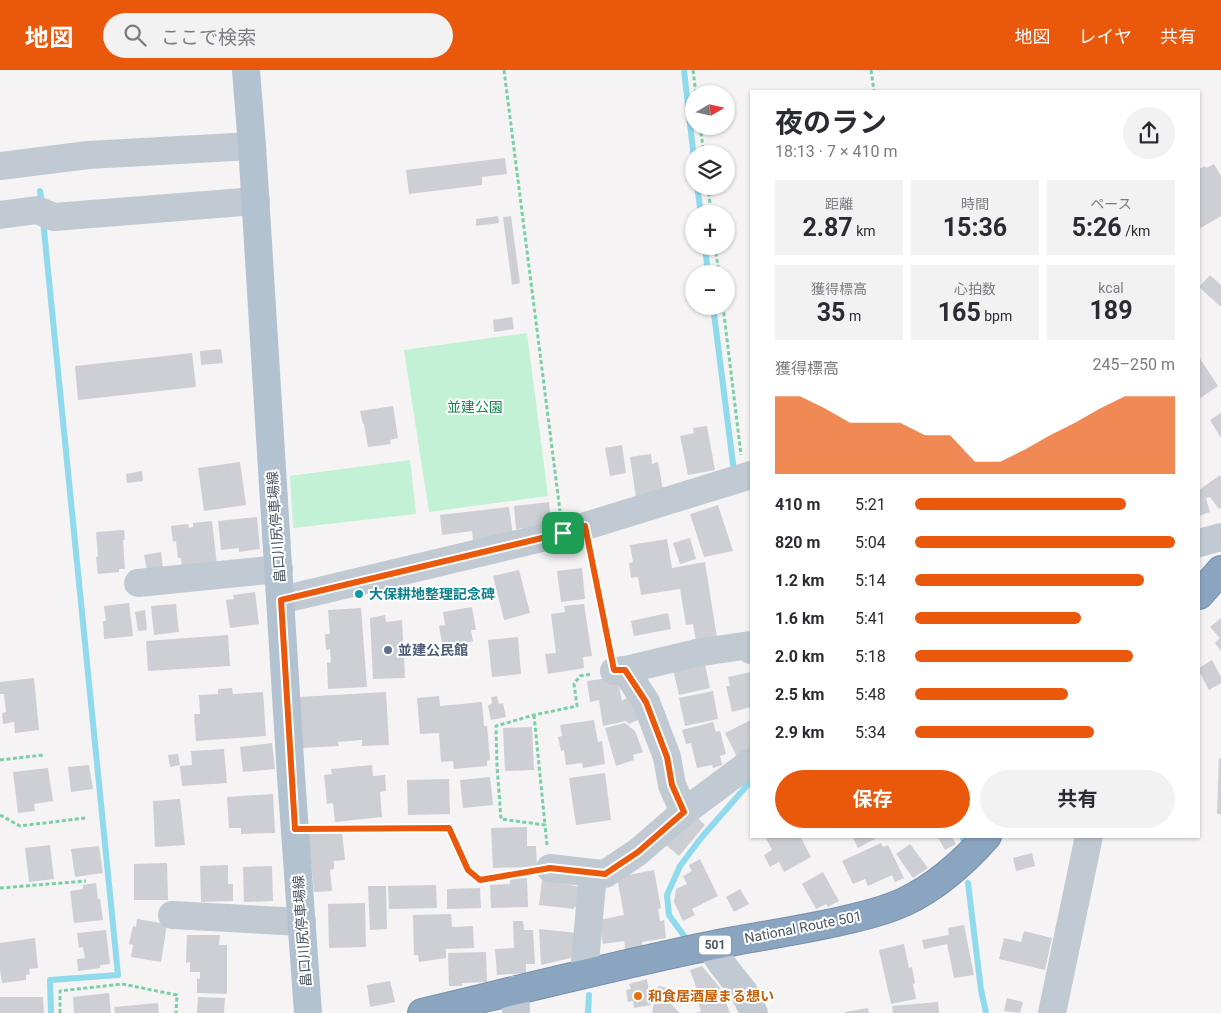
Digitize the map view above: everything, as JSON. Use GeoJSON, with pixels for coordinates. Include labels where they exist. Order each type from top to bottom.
{"type":"FeatureCollection","features":[{"type":"Feature","properties":{"kind":"highway"},"geometry":{"type":"LineString","coordinates":[[1200,594],[1221,570]]}},
{"type":"Feature","properties":{"kind":"highway","name":"National Route 501"},"geometry":{"type":"LineString","coordinates":[[422,1013],[516,1002],[584,974],[874,913],[904,902],[929,888],[950,872],[984,838]]}},
{"type":"Feature","properties":{"kind":"main road","name":"畠口川尻停車場線"},"geometry":{"type":"LineString","coordinates":[[246,70],[308,1013]]}},
{"type":"Feature","properties":{"kind":"street"},"geometry":{"type":"LineString","coordinates":[[0,166],[88,155],[252,146]]}},
{"type":"Feature","properties":{"kind":"street"},"geometry":{"type":"LineString","coordinates":[[0,215],[37,210],[54,217],[256,201]]}},
{"type":"Feature","properties":{"kind":"street"},"geometry":{"type":"LineString","coordinates":[[281,600],[574,529],[748,476]]}},
{"type":"Feature","properties":{"kind":"street"},"geometry":{"type":"LineString","coordinates":[[1200,543],[1221,537]]}},
{"type":"Feature","properties":{"kind":"street"},"geometry":{"type":"LineString","coordinates":[[138,583],[279,569]]}},
{"type":"Feature","properties":{"kind":"street"},"geometry":{"type":"LineString","coordinates":[[684,812],[672,785],[667,757],[646,702],[619,670],[696,653],[750,645]]}},
{"type":"Feature","properties":{"kind":"street"},"geometry":{"type":"LineString","coordinates":[[550,868],[605,874],[638,852],[684,812],[750,763]]}},
{"type":"Feature","properties":{"kind":"street"},"geometry":{"type":"LineString","coordinates":[[1052,1013],[1089,838]]}},
{"type":"Feature","properties":{"kind":"street"},"geometry":{"type":"LineString","coordinates":[[584,974],[593,873]]}},
{"type":"Feature","properties":{"kind":"street"},"geometry":{"type":"LineString","coordinates":[[172,915],[302,922]]}},
{"type":"Feature","properties":{"kind":"street"},"geometry":{"type":"LineString","coordinates":[[710,946],[744,992],[754,1013]]}},
{"type":"Feature","properties":{"kind":"path"},"geometry":{"type":"LineString","coordinates":[[504,70],[574,529],[619,670],[580,676],[574,684],[577,706],[534,715],[496,726],[500,819],[545,824]]}},
{"type":"Feature","properties":{"kind":"path"},"geometry":{"type":"LineString","coordinates":[[693,70],[695,85]]}},
{"type":"Feature","properties":{"kind":"path"},"geometry":{"type":"LineString","coordinates":[[871,70],[874,90]]}},
{"type":"Feature","properties":{"kind":"path"},"geometry":{"type":"LineString","coordinates":[[724,315],[748,476]]}},
{"type":"Feature","properties":{"kind":"path"},"geometry":{"type":"LineString","coordinates":[[295,829],[449,828],[468,870],[480,880],[550,868],[534,715]]}},
{"type":"Feature","properties":{"kind":"path"},"geometry":{"type":"LineString","coordinates":[[0,760],[44,755]]}},
{"type":"Feature","properties":{"kind":"path"},"geometry":{"type":"LineString","coordinates":[[0,815],[20,826],[85,818]]}},
{"type":"Feature","properties":{"kind":"path"},"geometry":{"type":"LineString","coordinates":[[0,888],[86,881]]}},
{"type":"Feature","properties":{"kind":"path"},"geometry":{"type":"LineString","coordinates":[[60,1013],[60,991],[122,984],[177,995],[176,1013]]}},
{"type":"Feature","properties":{"kind":"green space","name":"並建公園"},"geometry":{"type":"Polygon","coordinates":[[[527,333],[548,496],[429,512],[404,350],[527,333]]]}},
{"type":"Feature","properties":{"kind":"green space"},"geometry":{"type":"Polygon","coordinates":[[[410,460],[416,514],[293,528],[290,476],[410,460]]]}},
{"type":"Feature","properties":{"kind":"building"},"geometry":{"type":"Polygon","coordinates":[[[505,158],[507,174],[482,177],[482,185],[409,194],[406,170],[505,158]]]}},
{"type":"Feature","properties":{"kind":"building"},"geometry":{"type":"Polygon","coordinates":[[[1214,164],[1221,176],[1221,216],[1200,228],[1200,168],[1205,166],[1206,168],[1214,164]]]}},
{"type":"Feature","properties":{"kind":"building"},"geometry":{"type":"Polygon","coordinates":[[[498,216],[499,223],[476,226],[476,219],[498,216]]]}},
{"type":"Feature","properties":{"kind":"building"},"geometry":{"type":"Polygon","coordinates":[[[511,216],[520,283],[512,285],[503,217],[511,216]]]}},
{"type":"Feature","properties":{"kind":"building"},"geometry":{"type":"Polygon","coordinates":[[[1210,275],[1221,285],[1221,307],[1200,288],[1210,275]]]}},
{"type":"Feature","properties":{"kind":"building"},"geometry":{"type":"Polygon","coordinates":[[[512,317],[514,329],[494,332],[493,320],[512,317]]]}},
{"type":"Feature","properties":{"kind":"building"},"geometry":{"type":"Polygon","coordinates":[[[221,349],[223,363],[201,365],[200,351],[221,349]]]}},
{"type":"Feature","properties":{"kind":"building"},"geometry":{"type":"Polygon","coordinates":[[[192,353],[196,387],[78,400],[75,366],[192,353]]]}},
{"type":"Feature","properties":{"kind":"building"},"geometry":{"type":"Polygon","coordinates":[[[1200,359],[1218,386],[1200,398],[1200,359]]]}},
{"type":"Feature","properties":{"kind":"building"},"geometry":{"type":"Polygon","coordinates":[[[393,406],[398,438],[390,440],[391,444],[368,447],[360,411],[393,406]]]}},
{"type":"Feature","properties":{"kind":"building"},"geometry":{"type":"Polygon","coordinates":[[[1221,413],[1221,438],[1210,420],[1221,413]]]}},
{"type":"Feature","properties":{"kind":"building"},"geometry":{"type":"Polygon","coordinates":[[[707,426],[715,470],[688,475],[680,436],[694,433],[693,428],[707,426]]]}},
{"type":"Feature","properties":{"kind":"building"},"geometry":{"type":"Polygon","coordinates":[[[622,445],[626,473],[610,476],[605,448],[622,445]]]}},
{"type":"Feature","properties":{"kind":"building"},"geometry":{"type":"Polygon","coordinates":[[[651,454],[652,464],[658,462],[663,490],[636,498],[630,457],[651,454]]]}},
{"type":"Feature","properties":{"kind":"building"},"geometry":{"type":"Polygon","coordinates":[[[240,462],[246,505],[204,511],[198,468],[240,462]]]}},
{"type":"Feature","properties":{"kind":"building"},"geometry":{"type":"Polygon","coordinates":[[[142,471],[143,481],[127,483],[126,474],[142,471]]]}},
{"type":"Feature","properties":{"kind":"building"},"geometry":{"type":"Polygon","coordinates":[[[1220,475],[1221,508],[1219,509],[1210,497],[1206,498],[1210,512],[1200,516],[1200,489],[1220,475]]]}},
{"type":"Feature","properties":{"kind":"building"},"geometry":{"type":"Polygon","coordinates":[[[549,502],[551,525],[516,529],[514,506],[549,502]]]}},
{"type":"Feature","properties":{"kind":"building"},"geometry":{"type":"Polygon","coordinates":[[[718,505],[733,551],[704,557],[690,514],[718,505]]]}},
{"type":"Feature","properties":{"kind":"building"},"geometry":{"type":"Polygon","coordinates":[[[509,507],[513,535],[473,540],[472,531],[442,535],[440,515],[509,507]]]}},
{"type":"Feature","properties":{"kind":"building"},"geometry":{"type":"Polygon","coordinates":[[[257,517],[260,549],[239,552],[239,548],[221,550],[218,521],[257,517]]]}},
{"type":"Feature","properties":{"kind":"building"},"geometry":{"type":"Polygon","coordinates":[[[212,521],[217,565],[182,569],[181,558],[178,558],[176,541],[173,542],[171,526],[188,524],[189,528],[193,527],[193,523],[212,521]]]}},
{"type":"Feature","properties":{"kind":"building"},"geometry":{"type":"Polygon","coordinates":[[[124,530],[125,569],[119,569],[119,572],[98,574],[96,532],[124,530]]]}},
{"type":"Feature","properties":{"kind":"building"},"geometry":{"type":"Polygon","coordinates":[[[690,538],[696,559],[680,564],[673,543],[690,538]]]}},
{"type":"Feature","properties":{"kind":"building"},"geometry":{"type":"Polygon","coordinates":[[[667,539],[672,568],[705,562],[717,638],[696,641],[693,624],[686,625],[680,589],[641,595],[638,577],[631,578],[629,563],[633,562],[630,545],[667,539]]]}},
{"type":"Feature","properties":{"kind":"building"},"geometry":{"type":"Polygon","coordinates":[[[161,552],[163,568],[147,571],[144,555],[161,552]]]}},
{"type":"Feature","properties":{"kind":"building"},"geometry":{"type":"Polygon","coordinates":[[[582,568],[585,599],[561,602],[557,571],[582,568]]]}},
{"type":"Feature","properties":{"kind":"building"},"geometry":{"type":"Polygon","coordinates":[[[519,570],[530,613],[504,620],[493,576],[519,570]]]}},
{"type":"Feature","properties":{"kind":"building"},"geometry":{"type":"Polygon","coordinates":[[[255,592],[259,624],[230,628],[226,600],[234,599],[233,595],[255,592]]]}},
{"type":"Feature","properties":{"kind":"building"},"geometry":{"type":"Polygon","coordinates":[[[129,603],[133,636],[104,639],[103,621],[106,621],[104,606],[129,603]]]}},
{"type":"Feature","properties":{"kind":"building"},"geometry":{"type":"Polygon","coordinates":[[[176,604],[179,632],[154,635],[151,606],[176,604]]]}},
{"type":"Feature","properties":{"kind":"building"},"geometry":{"type":"Polygon","coordinates":[[[584,604],[592,656],[583,657],[584,668],[548,674],[545,654],[556,653],[551,614],[565,612],[564,606],[584,604]]]}},
{"type":"Feature","properties":{"kind":"building"},"geometry":{"type":"Polygon","coordinates":[[[472,607],[476,630],[471,630],[473,641],[466,643],[467,652],[444,655],[439,626],[445,625],[443,612],[472,607]]]}},
{"type":"Feature","properties":{"kind":"building"},"geometry":{"type":"Polygon","coordinates":[[[361,608],[367,687],[328,689],[327,663],[331,662],[330,649],[326,650],[325,634],[330,634],[328,610],[361,608]]]}},
{"type":"Feature","properties":{"kind":"building"},"geometry":{"type":"Polygon","coordinates":[[[145,610],[147,630],[138,631],[135,612],[145,610]]]}},
{"type":"Feature","properties":{"kind":"building"},"geometry":{"type":"Polygon","coordinates":[[[668,613],[671,629],[634,636],[631,621],[668,613]]]}},
{"type":"Feature","properties":{"kind":"building","name":"並建公民館"},"geometry":{"type":"Polygon","coordinates":[[[385,615],[386,622],[402,620],[405,678],[373,679],[370,618],[385,615]]]}},
{"type":"Feature","properties":{"kind":"building"},"geometry":{"type":"Polygon","coordinates":[[[1221,618],[1221,651],[1215,643],[1220,638],[1210,627],[1221,618]]]}},
{"type":"Feature","properties":{"kind":"building"},"geometry":{"type":"Polygon","coordinates":[[[228,635],[230,666],[148,671],[146,641],[228,635]]]}},
{"type":"Feature","properties":{"kind":"building"},"geometry":{"type":"Polygon","coordinates":[[[518,637],[521,674],[492,677],[488,640],[518,637]]]}},
{"type":"Feature","properties":{"kind":"building"},"geometry":{"type":"Polygon","coordinates":[[[704,660],[710,688],[679,695],[673,669],[704,660]]]}},
{"type":"Feature","properties":{"kind":"building"},"geometry":{"type":"Polygon","coordinates":[[[1212,660],[1221,677],[1221,683],[1209,690],[1200,673],[1200,667],[1212,660]]]}},
{"type":"Feature","properties":{"kind":"building"},"geometry":{"type":"Polygon","coordinates":[[[750,672],[750,707],[732,712],[726,686],[730,686],[728,677],[750,672]]]}},
{"type":"Feature","properties":{"kind":"building"},"geometry":{"type":"Polygon","coordinates":[[[617,677],[622,701],[628,697],[640,719],[629,724],[626,721],[603,726],[599,700],[590,702],[587,681],[617,677]]]}},
{"type":"Feature","properties":{"kind":"building"},"geometry":{"type":"Polygon","coordinates":[[[34,678],[39,730],[15,733],[14,722],[3,724],[2,713],[6,712],[4,694],[0,694],[0,682],[34,678]]]}},
{"type":"Feature","properties":{"kind":"building"},"geometry":{"type":"Polygon","coordinates":[[[232,688],[233,694],[263,692],[266,736],[196,741],[194,714],[200,714],[199,695],[218,694],[218,689],[232,688]]]}},
{"type":"Feature","properties":{"kind":"building"},"geometry":{"type":"Polygon","coordinates":[[[713,691],[718,719],[685,726],[679,698],[713,691]]]}},
{"type":"Feature","properties":{"kind":"building"},"geometry":{"type":"Polygon","coordinates":[[[386,692],[389,745],[362,746],[362,740],[338,742],[339,746],[302,748],[299,697],[386,692]]]}},
{"type":"Feature","properties":{"kind":"building"},"geometry":{"type":"Polygon","coordinates":[[[439,696],[440,706],[482,702],[484,726],[487,726],[490,760],[487,761],[487,766],[454,769],[453,761],[441,762],[439,733],[420,734],[417,698],[439,696]]]}},
{"type":"Feature","properties":{"kind":"building"},"geometry":{"type":"Polygon","coordinates":[[[497,696],[499,704],[503,703],[506,717],[491,720],[488,706],[492,703],[491,697],[497,696]]]}},
{"type":"Feature","properties":{"kind":"building"},"geometry":{"type":"Polygon","coordinates":[[[594,720],[598,742],[602,741],[605,764],[583,768],[582,763],[566,765],[564,750],[561,751],[558,737],[562,736],[560,725],[594,720]]]}},
{"type":"Feature","properties":{"kind":"building"},"geometry":{"type":"Polygon","coordinates":[[[750,720],[750,750],[737,757],[725,733],[750,720]]]}},
{"type":"Feature","properties":{"kind":"building"},"geometry":{"type":"Polygon","coordinates":[[[713,722],[716,732],[720,731],[726,754],[720,756],[722,765],[713,768],[712,765],[697,768],[691,743],[686,744],[682,730],[713,722]]]}},
{"type":"Feature","properties":{"kind":"building"},"geometry":{"type":"Polygon","coordinates":[[[625,723],[635,731],[643,752],[633,755],[634,760],[616,766],[605,728],[625,723]]]}},
{"type":"Feature","properties":{"kind":"building"},"geometry":{"type":"Polygon","coordinates":[[[532,727],[534,770],[505,771],[503,728],[532,727]]]}},
{"type":"Feature","properties":{"kind":"building"},"geometry":{"type":"Polygon","coordinates":[[[272,743],[275,769],[243,772],[240,747],[272,743]]]}},
{"type":"Feature","properties":{"kind":"building"},"geometry":{"type":"Polygon","coordinates":[[[224,749],[227,783],[182,786],[180,766],[192,765],[191,751],[224,749]]]}},
{"type":"Feature","properties":{"kind":"building"},"geometry":{"type":"Polygon","coordinates":[[[178,754],[180,765],[170,767],[168,755],[178,754]]]}},
{"type":"Feature","properties":{"kind":"building"},"geometry":{"type":"Polygon","coordinates":[[[1219,758],[1221,759],[1221,814],[1217,814],[1219,758]]]}},
{"type":"Feature","properties":{"kind":"building"},"geometry":{"type":"Polygon","coordinates":[[[89,765],[93,789],[71,792],[68,767],[89,765]]]}},
{"type":"Feature","properties":{"kind":"building"},"geometry":{"type":"Polygon","coordinates":[[[372,765],[373,776],[385,775],[386,791],[380,792],[382,817],[335,822],[333,803],[327,804],[324,775],[332,774],[331,769],[372,765]]]}},
{"type":"Feature","properties":{"kind":"building"},"geometry":{"type":"Polygon","coordinates":[[[48,768],[53,801],[34,804],[35,811],[18,813],[13,772],[48,768]]]}},
{"type":"Feature","properties":{"kind":"building"},"geometry":{"type":"Polygon","coordinates":[[[605,773],[611,820],[576,825],[569,778],[605,773]]]}},
{"type":"Feature","properties":{"kind":"building"},"geometry":{"type":"Polygon","coordinates":[[[490,777],[493,805],[463,808],[460,780],[490,777]]]}},
{"type":"Feature","properties":{"kind":"building"},"geometry":{"type":"Polygon","coordinates":[[[449,779],[450,814],[408,815],[407,780],[449,779]]]}},
{"type":"Feature","properties":{"kind":"building"},"geometry":{"type":"Polygon","coordinates":[[[273,794],[275,833],[241,834],[241,828],[229,828],[227,797],[273,794]]]}},
{"type":"Feature","properties":{"kind":"building"},"geometry":{"type":"Polygon","coordinates":[[[180,799],[185,845],[155,847],[153,801],[180,799]]]}},
{"type":"Feature","properties":{"kind":"building"},"geometry":{"type":"Polygon","coordinates":[[[693,814],[705,825],[679,856],[666,845],[693,814]]]}},
{"type":"Feature","properties":{"kind":"building"},"geometry":{"type":"Polygon","coordinates":[[[527,827],[527,846],[536,846],[537,867],[493,868],[491,828],[527,827]]]}},
{"type":"Feature","properties":{"kind":"building"},"geometry":{"type":"Polygon","coordinates":[[[342,832],[345,860],[334,861],[334,869],[330,870],[332,891],[314,892],[308,834],[342,832]]]}},
{"type":"Feature","properties":{"kind":"building"},"geometry":{"type":"Polygon","coordinates":[[[766,838],[801,838],[811,857],[784,872],[779,862],[770,867],[764,855],[772,850],[766,838]]]}},
{"type":"Feature","properties":{"kind":"building"},"geometry":{"type":"Polygon","coordinates":[[[853,838],[876,838],[858,848],[853,838]]]}},
{"type":"Feature","properties":{"kind":"building"},"geometry":{"type":"Polygon","coordinates":[[[938,838],[952,838],[956,844],[945,850],[938,838]]]}},
{"type":"Feature","properties":{"kind":"building"},"geometry":{"type":"Polygon","coordinates":[[[881,843],[883,847],[888,845],[904,878],[895,882],[892,875],[868,886],[865,879],[853,884],[842,861],[881,843]]]}},
{"type":"Feature","properties":{"kind":"building"},"geometry":{"type":"Polygon","coordinates":[[[910,844],[928,868],[913,878],[896,854],[910,844]]]}},
{"type":"Feature","properties":{"kind":"building"},"geometry":{"type":"Polygon","coordinates":[[[50,845],[54,879],[29,882],[25,848],[50,845]]]}},
{"type":"Feature","properties":{"kind":"building"},"geometry":{"type":"Polygon","coordinates":[[[99,846],[103,873],[75,877],[71,849],[99,846]]]}},
{"type":"Feature","properties":{"kind":"building"},"geometry":{"type":"Polygon","coordinates":[[[1032,853],[1035,866],[1016,871],[1013,858],[1032,853]]]}},
{"type":"Feature","properties":{"kind":"building"},"geometry":{"type":"Polygon","coordinates":[[[700,859],[718,896],[692,909],[695,915],[683,921],[674,902],[676,889],[687,884],[683,876],[692,871],[689,865],[700,859]]]}},
{"type":"Feature","properties":{"kind":"building"},"geometry":{"type":"Polygon","coordinates":[[[167,863],[168,900],[134,900],[134,864],[167,863]]]}},
{"type":"Feature","properties":{"kind":"building"},"geometry":{"type":"Polygon","coordinates":[[[228,865],[228,884],[233,884],[233,901],[201,902],[200,866],[228,865]]]}},
{"type":"Feature","properties":{"kind":"building"},"geometry":{"type":"Polygon","coordinates":[[[272,866],[273,901],[244,902],[243,867],[272,866]]]}},
{"type":"Feature","properties":{"kind":"building"},"geometry":{"type":"Polygon","coordinates":[[[654,870],[661,908],[658,909],[660,921],[664,920],[666,938],[642,942],[643,949],[626,952],[624,941],[603,944],[599,920],[624,915],[617,877],[654,870]]]}},
{"type":"Feature","properties":{"kind":"building"},"geometry":{"type":"Polygon","coordinates":[[[823,872],[839,901],[828,907],[826,904],[816,909],[802,884],[823,872]]]}},
{"type":"Feature","properties":{"kind":"building"},"geometry":{"type":"Polygon","coordinates":[[[527,878],[528,907],[491,908],[490,885],[510,884],[510,879],[527,878]]]}},
{"type":"Feature","properties":{"kind":"building"},"geometry":{"type":"Polygon","coordinates":[[[542,879],[585,888],[584,908],[574,907],[574,909],[539,905],[542,879]]]}},
{"type":"Feature","properties":{"kind":"building"},"geometry":{"type":"Polygon","coordinates":[[[96,883],[103,920],[74,923],[70,891],[83,889],[83,885],[96,883]]]}},
{"type":"Feature","properties":{"kind":"building"},"geometry":{"type":"Polygon","coordinates":[[[436,885],[437,908],[389,909],[388,886],[436,885]]]}},
{"type":"Feature","properties":{"kind":"building"},"geometry":{"type":"Polygon","coordinates":[[[368,886],[386,886],[387,929],[370,930],[368,886]]]}},
{"type":"Feature","properties":{"kind":"building"},"geometry":{"type":"Polygon","coordinates":[[[480,888],[481,908],[447,909],[447,889],[480,888]]]}},
{"type":"Feature","properties":{"kind":"building"},"geometry":{"type":"Polygon","coordinates":[[[740,889],[749,904],[734,912],[726,897],[740,889]]]}},
{"type":"Feature","properties":{"kind":"building"},"geometry":{"type":"Polygon","coordinates":[[[365,903],[366,947],[329,948],[328,904],[365,903]]]}},
{"type":"Feature","properties":{"kind":"building"},"geometry":{"type":"Polygon","coordinates":[[[451,914],[452,927],[473,926],[474,948],[446,949],[446,958],[419,962],[418,955],[414,955],[413,915],[451,914]]]}},
{"type":"Feature","properties":{"kind":"building"},"geometry":{"type":"Polygon","coordinates":[[[137,919],[167,924],[161,962],[131,957],[133,945],[129,944],[133,926],[136,927],[137,919]]]}},
{"type":"Feature","properties":{"kind":"building"},"geometry":{"type":"Polygon","coordinates":[[[513,921],[523,921],[524,930],[533,930],[535,964],[526,964],[526,973],[497,975],[495,949],[514,948],[513,921]]]}},
{"type":"Feature","properties":{"kind":"building"},"geometry":{"type":"Polygon","coordinates":[[[964,925],[974,975],[954,978],[947,944],[924,949],[922,940],[949,935],[948,928],[964,925]]]}},
{"type":"Feature","properties":{"kind":"building"},"geometry":{"type":"Polygon","coordinates":[[[539,929],[578,933],[575,957],[541,965],[539,929]]]}},
{"type":"Feature","properties":{"kind":"building"},"geometry":{"type":"Polygon","coordinates":[[[106,930],[110,964],[100,965],[100,968],[78,971],[77,959],[85,958],[83,947],[79,948],[77,933],[106,930]]]}},
{"type":"Feature","properties":{"kind":"building"},"geometry":{"type":"Polygon","coordinates":[[[1024,931],[1052,938],[1045,970],[999,959],[1004,938],[1021,942],[1024,931]]]}},
{"type":"Feature","properties":{"kind":"building"},"geometry":{"type":"Polygon","coordinates":[[[187,935],[220,935],[219,945],[227,945],[227,994],[197,993],[197,978],[200,979],[200,972],[190,972],[190,962],[186,963],[187,935]]]}},
{"type":"Feature","properties":{"kind":"building"},"geometry":{"type":"Polygon","coordinates":[[[35,938],[38,968],[29,969],[30,974],[26,975],[26,980],[2,983],[0,943],[35,938]]]}},
{"type":"Feature","properties":{"kind":"building"},"geometry":{"type":"Polygon","coordinates":[[[904,944],[909,968],[912,967],[916,999],[891,1004],[879,950],[904,944]]]}},
{"type":"Feature","properties":{"kind":"building"},"geometry":{"type":"Polygon","coordinates":[[[486,952],[487,982],[462,983],[462,986],[449,986],[448,953],[486,952]]]}},
{"type":"Feature","properties":{"kind":"building"},"geometry":{"type":"Polygon","coordinates":[[[702,966],[721,989],[730,1013],[696,1013],[701,1011],[697,999],[700,998],[690,970],[702,966]]]}},
{"type":"Feature","properties":{"kind":"building","name":"和食居酒屋まる想い"},"geometry":{"type":"Polygon","coordinates":[[[647,979],[651,1005],[634,1008],[633,1001],[628,1002],[626,990],[631,989],[629,984],[647,979]]]}},
{"type":"Feature","properties":{"kind":"building"},"geometry":{"type":"Polygon","coordinates":[[[390,981],[395,1002],[370,1007],[367,985],[390,981]]]}},
{"type":"Feature","properties":{"kind":"building"},"geometry":{"type":"Polygon","coordinates":[[[658,986],[674,989],[671,1004],[680,1013],[652,1013],[658,986]]]}},
{"type":"Feature","properties":{"kind":"building"},"geometry":{"type":"Polygon","coordinates":[[[109,993],[111,1013],[74,1013],[73,997],[109,993]]]}},
{"type":"Feature","properties":{"kind":"building"},"geometry":{"type":"Polygon","coordinates":[[[0,997],[43,997],[44,1013],[0,1013],[0,997]]]}},
{"type":"Feature","properties":{"kind":"building"},"geometry":{"type":"Polygon","coordinates":[[[198,997],[225,998],[224,1013],[197,1013],[198,997]]]}},
{"type":"Feature","properties":{"kind":"building"},"geometry":{"type":"Polygon","coordinates":[[[1007,998],[1023,1002],[1020,1013],[1004,1011],[1007,998]]]}},
{"type":"Feature","properties":{"kind":"building"},"geometry":{"type":"Polygon","coordinates":[[[938,1002],[939,1013],[893,1013],[892,1006],[938,1002]]]}},
{"type":"Feature","properties":{"kind":"building"},"geometry":{"type":"Polygon","coordinates":[[[158,1003],[159,1013],[115,1013],[114,1007],[158,1003]]]}},
{"type":"Feature","properties":{"kind":"building"},"geometry":{"type":"Polygon","coordinates":[[[868,1008],[869,1013],[845,1013],[845,1012],[868,1008]]]}},
{"type":"Feature","properties":{"kind":"waterway"},"geometry":{"type":"LineString","coordinates":[[684,70],[692,145]]}},
{"type":"Feature","properties":{"kind":"waterway"},"geometry":{"type":"LineString","coordinates":[[40,191],[42,205]]}},
{"type":"Feature","properties":{"kind":"waterway"},"geometry":{"type":"LineString","coordinates":[[698,195],[700,205]]}},
{"type":"Feature","properties":{"kind":"waterway"},"geometry":{"type":"LineString","coordinates":[[43,220],[118,975],[50,980],[51,1013]]}},
{"type":"Feature","properties":{"kind":"waterway"},"geometry":{"type":"LineString","coordinates":[[706,255],[707,265]]}},
{"type":"Feature","properties":{"kind":"waterway"},"geometry":{"type":"LineString","coordinates":[[714,315],[733,464],[736,473]]}},
{"type":"Feature","properties":{"kind":"waterway"},"geometry":{"type":"LineString","coordinates":[[687,940],[669,915],[667,895],[680,866],[701,838],[750,782]]}},
{"type":"Feature","properties":{"kind":"waterway"},"geometry":{"type":"LineString","coordinates":[[968,883],[981,990],[986,1013]]}},
{"type":"Feature","properties":{"kind":"waterway"},"geometry":{"type":"LineString","coordinates":[[588,1013],[589,995]]}},
{"type":"Feature","properties":{"kind":"place","name":"大保耕地整理記念碑"},"geometry":{"type":"Point","coordinates":[359,594]}},
{"type":"Feature","properties":{"kind":"place","name":"並建公民館"},"geometry":{"type":"Point","coordinates":[388,650]}},
{"type":"Feature","properties":{"kind":"place","name":"和食居酒屋まる想い"},"geometry":{"type":"Point","coordinates":[638,996]}},
{"type":"Feature","properties":{"kind":"route"},"geometry":{"type":"LineString","coordinates":[[585,526],[614,670],[625,670],[646,702],[667,757],[672,785],[684,812],[638,852],[605,874],[550,868],[480,880],[468,870],[449,828],[295,829],[281,600],[563,533],[585,526]]}}]}
